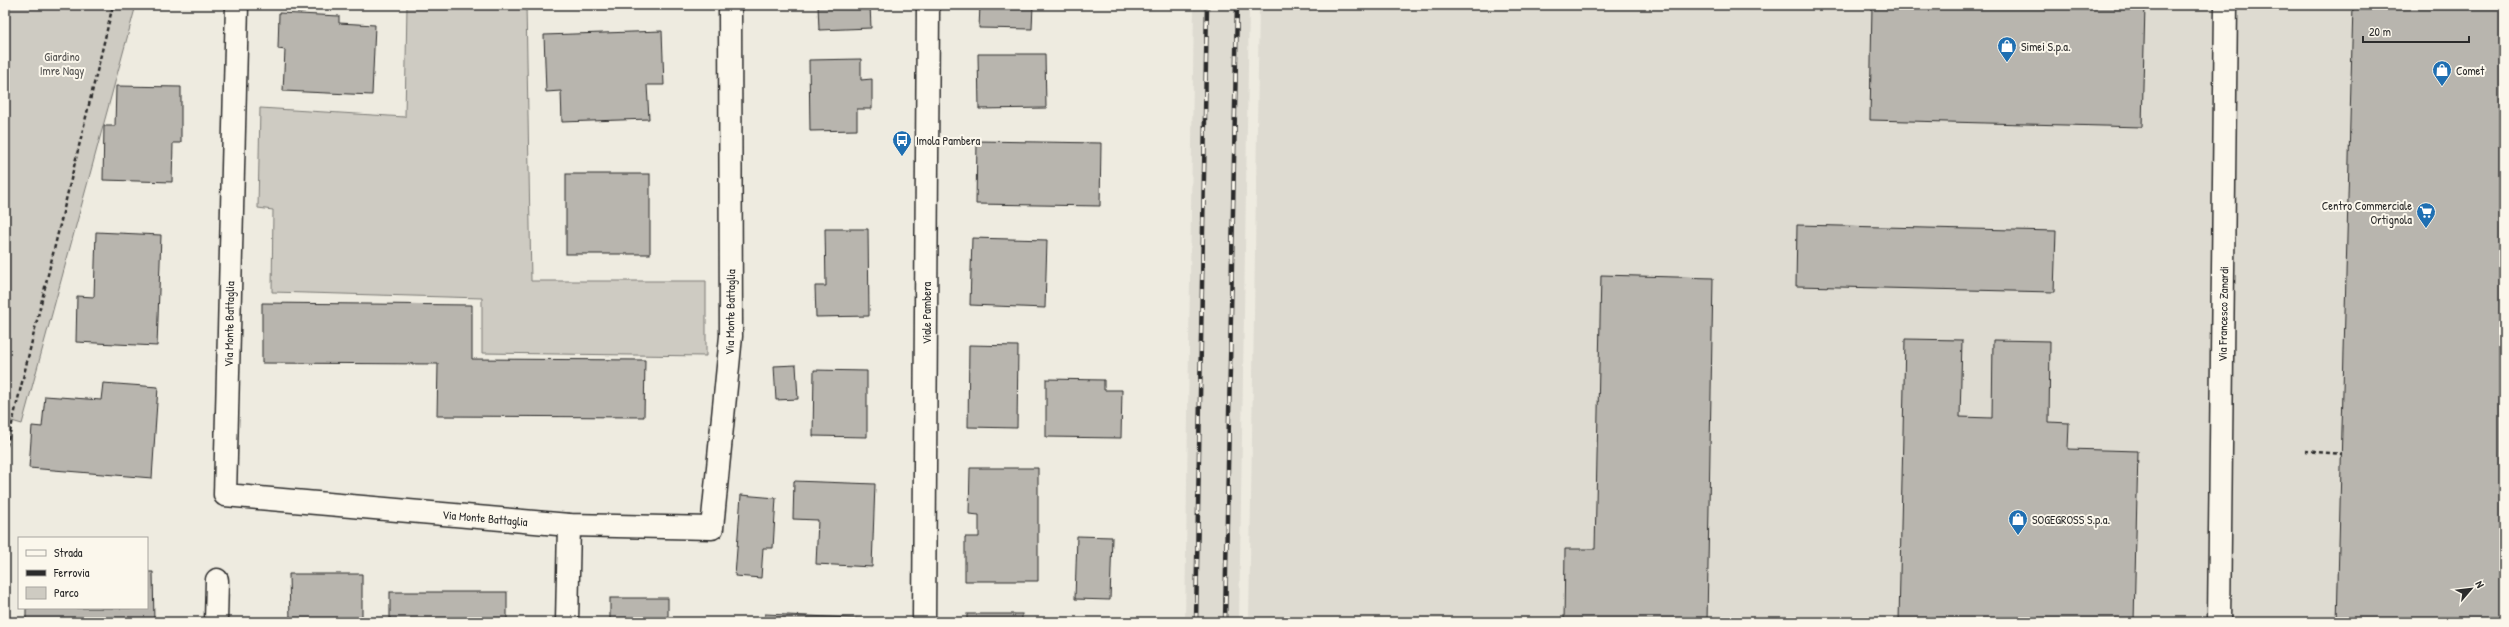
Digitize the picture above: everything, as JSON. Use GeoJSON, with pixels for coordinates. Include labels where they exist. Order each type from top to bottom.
{"type":"FeatureCollection","features":[{"type":"Feature","properties":{"kind":"street","name":"Via Monte Battaglia"},"geometry":{"type":"LineString","coordinates":[[237,5],[225,495],[569,525],[712,528],[731,336],[730,5]]}},
{"type":"Feature","properties":{"kind":"street","name":"Viale Pambera"},"geometry":{"type":"LineString","coordinates":[[924,622],[928,5]]}},
{"type":"Feature","properties":{"kind":"street","name":"Via Francesco Zanardi"},"geometry":{"type":"LineString","coordinates":[[2219,622],[2226,5]]}},
{"type":"Feature","properties":{"kind":"street"},"geometry":{"type":"LineString","coordinates":[[567,622],[569,525]]}},
{"type":"Feature","properties":{"kind":"street"},"geometry":{"type":"LineString","coordinates":[[216,580],[216,622]]}},
{"type":"Feature","properties":{"kind":"path"},"geometry":{"type":"LineString","coordinates":[[5,453],[113,5]]}},
{"type":"Feature","properties":{"kind":"path"},"geometry":{"type":"LineString","coordinates":[[2305,451],[2342,454]]}},
{"type":"Feature","properties":{"kind":"shaded area"},"geometry":{"type":"Polygon","coordinates":[[[1194,5],[1249,5],[1239,622],[1185,622],[1194,5]]]}},
{"type":"Feature","properties":{"kind":"shaded area"},"geometry":{"type":"Polygon","coordinates":[[[1259,5],[2504,5],[2504,622],[1249,622],[1259,5]]]}},
{"type":"Feature","properties":{"kind":"green space","name":"Giardino Imre Nagy"},"geometry":{"type":"Polygon","coordinates":[[[5,5],[136,5],[22,424],[5,419],[5,5]]]}},
{"type":"Feature","properties":{"kind":"green space"},"geometry":{"type":"Polygon","coordinates":[[[407,5],[526,5],[531,281],[706,281],[706,356],[482,353],[482,298],[272,292],[273,210],[258,208],[260,108],[405,117],[407,5]]]}},
{"type":"Feature","properties":{"kind":"building"},"geometry":{"type":"Polygon","coordinates":[[[818,5],[870,5],[871,28],[819,30],[818,5]]]}},
{"type":"Feature","properties":{"kind":"building"},"geometry":{"type":"Polygon","coordinates":[[[980,5],[1033,5],[1032,29],[979,28],[980,5]]]}},
{"type":"Feature","properties":{"kind":"building"},"geometry":{"type":"Polygon","coordinates":[[[1099,5],[1128,5],[1128,8],[1099,5]]]}},
{"type":"Feature","properties":{"kind":"building"},"geometry":{"type":"Polygon","coordinates":[[[1615,5],[1729,5],[1729,6],[1615,5]]]}},
{"type":"Feature","properties":{"kind":"building","name":"Simei S.p.a."},"geometry":{"type":"Polygon","coordinates":[[[1872,5],[2145,5],[2142,127],[1870,120],[1872,5]]]}},
{"type":"Feature","properties":{"kind":"building","name":"Centro Commerciale Ortignola"},"geometry":{"type":"Polygon","coordinates":[[[2353,5],[2504,5],[2504,622],[2337,622],[2353,5]]]}},
{"type":"Feature","properties":{"kind":"building"},"geometry":{"type":"Polygon","coordinates":[[[279,13],[339,16],[339,23],[375,25],[372,95],[283,91],[285,50],[278,49],[279,13]]]}},
{"type":"Feature","properties":{"kind":"building"},"geometry":{"type":"Polygon","coordinates":[[[662,31],[664,85],[647,85],[649,119],[562,122],[561,91],[546,92],[544,35],[662,31]]]}},
{"type":"Feature","properties":{"kind":"building"},"geometry":{"type":"Polygon","coordinates":[[[978,54],[1045,54],[1046,108],[979,109],[978,54]]]}},
{"type":"Feature","properties":{"kind":"building"},"geometry":{"type":"Polygon","coordinates":[[[861,59],[861,80],[872,79],[872,109],[857,109],[857,130],[810,131],[809,60],[861,59]]]}},
{"type":"Feature","properties":{"kind":"building"},"geometry":{"type":"Polygon","coordinates":[[[116,86],[181,87],[181,143],[173,143],[172,182],[103,180],[104,126],[115,126],[116,86]]]}},
{"type":"Feature","properties":{"kind":"building"},"geometry":{"type":"Polygon","coordinates":[[[977,141],[1101,143],[1100,206],[976,204],[977,141]]]}},
{"type":"Feature","properties":{"kind":"building"},"geometry":{"type":"Polygon","coordinates":[[[566,174],[650,174],[650,254],[566,254],[566,174]]]}},
{"type":"Feature","properties":{"kind":"building"},"geometry":{"type":"Polygon","coordinates":[[[1797,225],[2056,231],[2054,292],[1796,286],[1797,225]]]}},
{"type":"Feature","properties":{"kind":"building"},"geometry":{"type":"Polygon","coordinates":[[[825,229],[868,229],[869,316],[816,317],[815,286],[826,286],[825,229]]]}},
{"type":"Feature","properties":{"kind":"building"},"geometry":{"type":"Polygon","coordinates":[[[96,232],[161,235],[157,346],[76,342],[77,296],[94,297],[96,232]]]}},
{"type":"Feature","properties":{"kind":"building"},"geometry":{"type":"Polygon","coordinates":[[[972,238],[1047,240],[1045,308],[970,305],[972,238]]]}},
{"type":"Feature","properties":{"kind":"building"},"geometry":{"type":"Polygon","coordinates":[[[1601,275],[1713,278],[1707,622],[1564,622],[1565,549],[1595,549],[1601,275]]]}},
{"type":"Feature","properties":{"kind":"building"},"geometry":{"type":"Polygon","coordinates":[[[262,303],[472,305],[472,359],[645,360],[644,417],[437,416],[438,364],[262,363],[262,303]]]}},
{"type":"Feature","properties":{"kind":"building","name":"SOGEGROSS S.p.a."},"geometry":{"type":"Polygon","coordinates":[[[1905,339],[1962,340],[1960,417],[1992,418],[1993,340],[2050,341],[2049,422],[2069,423],[2068,449],[2138,451],[2134,622],[1899,622],[1905,339]]]}},
{"type":"Feature","properties":{"kind":"building"},"geometry":{"type":"Polygon","coordinates":[[[969,345],[1018,346],[1017,428],[968,427],[969,345]]]}},
{"type":"Feature","properties":{"kind":"building"},"geometry":{"type":"Polygon","coordinates":[[[796,365],[798,399],[776,400],[774,366],[796,365]]]}},
{"type":"Feature","properties":{"kind":"building"},"geometry":{"type":"Polygon","coordinates":[[[814,370],[867,371],[867,437],[813,436],[814,370]]]}},
{"type":"Feature","properties":{"kind":"building"},"geometry":{"type":"Polygon","coordinates":[[[1046,379],[1104,380],[1104,390],[1122,390],[1121,438],[1046,437],[1046,379]]]}},
{"type":"Feature","properties":{"kind":"building"},"geometry":{"type":"Polygon","coordinates":[[[103,383],[158,387],[152,478],[29,468],[32,426],[42,427],[45,396],[101,400],[103,383]]]}},
{"type":"Feature","properties":{"kind":"building"},"geometry":{"type":"Polygon","coordinates":[[[970,468],[1038,468],[1038,581],[965,581],[965,537],[979,537],[979,515],[969,514],[970,468]]]}},
{"type":"Feature","properties":{"kind":"building"},"geometry":{"type":"Polygon","coordinates":[[[794,481],[875,484],[872,567],[816,564],[818,520],[793,519],[794,481]]]}},
{"type":"Feature","properties":{"kind":"building"},"geometry":{"type":"Polygon","coordinates":[[[741,495],[776,498],[773,548],[763,548],[761,578],[735,576],[741,495]]]}},
{"type":"Feature","properties":{"kind":"building"},"geometry":{"type":"Polygon","coordinates":[[[1077,536],[1112,537],[1110,600],[1075,599],[1077,536]]]}},
{"type":"Feature","properties":{"kind":"building"},"geometry":{"type":"Polygon","coordinates":[[[148,572],[153,572],[154,622],[26,622],[26,609],[148,609],[148,572]]]}},
{"type":"Feature","properties":{"kind":"building"},"geometry":{"type":"Polygon","coordinates":[[[289,574],[362,574],[362,622],[290,622],[289,574]]]}},
{"type":"Feature","properties":{"kind":"building"},"geometry":{"type":"Polygon","coordinates":[[[390,592],[507,592],[507,622],[390,622],[390,592]]]}},
{"type":"Feature","properties":{"kind":"building"},"geometry":{"type":"Polygon","coordinates":[[[610,598],[668,598],[668,622],[610,622],[610,598]]]}},
{"type":"Feature","properties":{"kind":"building"},"geometry":{"type":"Polygon","coordinates":[[[765,614],[872,619],[872,622],[765,622],[765,614]]]}},
{"type":"Feature","properties":{"kind":"building"},"geometry":{"type":"Polygon","coordinates":[[[967,614],[1022,614],[1022,622],[967,622],[967,614]]]}},
{"type":"Feature","properties":{"kind":"railway"},"geometry":{"type":"LineString","coordinates":[[1196,622],[1207,5]]}},
{"type":"Feature","properties":{"kind":"railway"},"geometry":{"type":"LineString","coordinates":[[1225,622],[1237,5]]}},
{"type":"Feature","properties":{"kind":"place","name":"Simei S.p.a."},"geometry":{"type":"Point","coordinates":[2007,63]}},
{"type":"Feature","properties":{"kind":"place","name":"Comet"},"geometry":{"type":"Point","coordinates":[2442,87]}},
{"type":"Feature","properties":{"kind":"place","name":"Imola Pambera"},"geometry":{"type":"Point","coordinates":[902,157]}},
{"type":"Feature","properties":{"kind":"place","name":"Centro Commerciale Ortignola"},"geometry":{"type":"Point","coordinates":[2426,229]}},
{"type":"Feature","properties":{"kind":"place","name":"SOGEGROSS S.p.a."},"geometry":{"type":"Point","coordinates":[2018,536]}}]}
